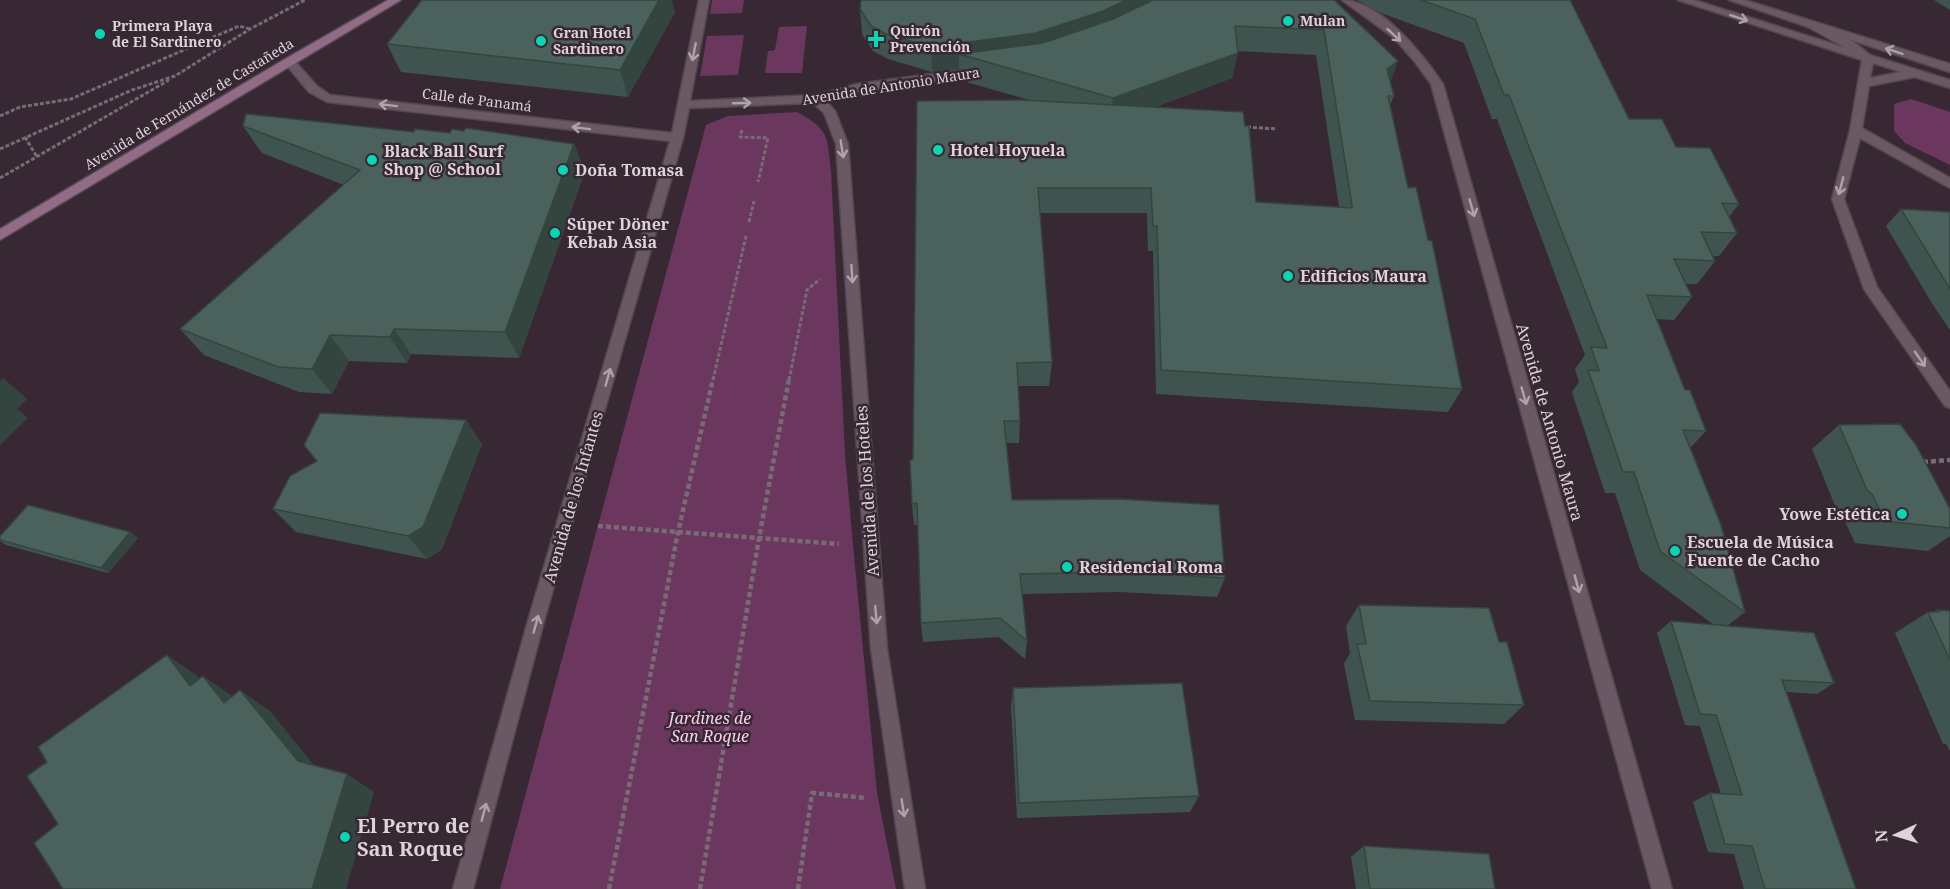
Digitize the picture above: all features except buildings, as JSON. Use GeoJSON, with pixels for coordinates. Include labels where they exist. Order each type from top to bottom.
{"type":"FeatureCollection","features":[{"type":"Feature","properties":{"kind":"main road","name":"Avenida de Fernández de Castañeda"},"geometry":{"type":"LineString","coordinates":[[0,236],[289,61],[396,0]]}},
{"type":"Feature","properties":{"kind":"street","name":"Avenida de los Infantes"},"geometry":{"type":"LineString","coordinates":[[463,889],[538,614],[677,138],[704,0]]}},
{"type":"Feature","properties":{"kind":"street","name":"Avenida de Antonio Maura"},"geometry":{"type":"LineString","coordinates":[[1347,0],[1367,11],[1417,56],[1437,84],[1662,889]]}},
{"type":"Feature","properties":{"kind":"street"},"geometry":{"type":"LineString","coordinates":[[1683,0],[1950,84]]}},
{"type":"Feature","properties":{"kind":"street"},"geometry":{"type":"LineString","coordinates":[[1734,0],[1950,68]]}},
{"type":"Feature","properties":{"kind":"street"},"geometry":{"type":"LineString","coordinates":[[1812,25],[1846,42],[1868,59]]}},
{"type":"Feature","properties":{"kind":"street"},"geometry":{"type":"LineString","coordinates":[[1868,59],[1856,130],[1838,199],[1871,289],[1950,402]]}},
{"type":"Feature","properties":{"kind":"street","name":"Calle de Panamá"},"geometry":{"type":"LineString","coordinates":[[289,61],[313,89],[327,98],[677,138]]}},
{"type":"Feature","properties":{"kind":"street","name":"Avenida de Antonio Maura"},"geometry":{"type":"LineString","coordinates":[[683,105],[816,99],[857,88],[993,70]]}},
{"type":"Feature","properties":{"kind":"street"},"geometry":{"type":"LineString","coordinates":[[1865,83],[1916,74]]}},
{"type":"Feature","properties":{"kind":"street","name":"Avenida de los Hoteles"},"geometry":{"type":"LineString","coordinates":[[816,99],[829,111],[842,144],[879,649],[915,889]]}},
{"type":"Feature","properties":{"kind":"street"},"geometry":{"type":"LineString","coordinates":[[1856,130],[1950,184]]}},
{"type":"Feature","properties":{"kind":"path"},"geometry":{"type":"LineString","coordinates":[[0,178],[250,29],[299,1],[305,0]]}},
{"type":"Feature","properties":{"kind":"path"},"geometry":{"type":"LineString","coordinates":[[0,116],[20,107],[71,99],[159,63],[239,26],[250,29]]}},
{"type":"Feature","properties":{"kind":"path"},"geometry":{"type":"LineString","coordinates":[[0,149],[132,90],[174,76]]}},
{"type":"Feature","properties":{"kind":"path"},"geometry":{"type":"LineString","coordinates":[[749,103],[740,137],[768,138],[758,182]]}},
{"type":"Feature","properties":{"kind":"path"},"geometry":{"type":"LineString","coordinates":[[1243,127],[1277,129]]}},
{"type":"Feature","properties":{"kind":"path"},"geometry":{"type":"LineString","coordinates":[[25,137],[37,157]]}},
{"type":"Feature","properties":{"kind":"path"},"geometry":{"type":"LineString","coordinates":[[749,222],[754,201]]}},
{"type":"Feature","properties":{"kind":"path"},"geometry":{"type":"LineString","coordinates":[[609,889],[678,532],[746,236]]}},
{"type":"Feature","properties":{"kind":"path"},"geometry":{"type":"LineString","coordinates":[[700,889],[759,538],[807,290]]}},
{"type":"Feature","properties":{"kind":"path"},"geometry":{"type":"LineString","coordinates":[[1927,470],[1922,461],[1950,460]]}},
{"type":"Feature","properties":{"kind":"path"},"geometry":{"type":"LineString","coordinates":[[598,526],[870,546]]}},
{"type":"Feature","properties":{"kind":"path"},"geometry":{"type":"LineString","coordinates":[[798,889],[812,793],[902,801]]}},
{"type":"Feature","properties":{"kind":"green space"},"geometry":{"type":"Polygon","coordinates":[[[712,0],[744,0],[742,13],[710,14],[712,0]]]}},
{"type":"Feature","properties":{"kind":"green space"},"geometry":{"type":"Polygon","coordinates":[[[807,26],[802,73],[765,73],[768,51],[775,50],[779,27],[807,26]]]}},
{"type":"Feature","properties":{"kind":"green space"},"geometry":{"type":"Polygon","coordinates":[[[744,35],[738,75],[700,76],[707,36],[744,35]]]}},
{"type":"Feature","properties":{"kind":"green space"},"geometry":{"type":"Polygon","coordinates":[[[1911,99],[1950,112],[1950,165],[1905,143],[1894,131],[1894,104],[1911,99]]]}},
{"type":"Feature","properties":{"kind":"green space","name":"Jardines de San Roque"},"geometry":{"type":"Polygon","coordinates":[[[797,112],[821,129],[829,150],[845,454],[853,545],[877,793],[896,889],[500,889],[706,125],[728,116],[797,112]]]}},
{"type":"Feature","properties":{"kind":"place","name":"Mulan"},"geometry":{"type":"Point","coordinates":[1288,21]}},
{"type":"Feature","properties":{"kind":"place","name":"Primera Playa de El Sardinero"},"geometry":{"type":"Point","coordinates":[100,34]}},
{"type":"Feature","properties":{"kind":"place","name":"Quirón Prevención"},"geometry":{"type":"Point","coordinates":[876,39]}},
{"type":"Feature","properties":{"kind":"place","name":"Gran Hotel Sardinero"},"geometry":{"type":"Point","coordinates":[541,41]}},
{"type":"Feature","properties":{"kind":"place","name":"Hotel Hoyuela"},"geometry":{"type":"Point","coordinates":[938,150]}},
{"type":"Feature","properties":{"kind":"place","name":"Black Ball Surf Shop @ School"},"geometry":{"type":"Point","coordinates":[372,160]}},
{"type":"Feature","properties":{"kind":"place","name":"Doña Tomasa"},"geometry":{"type":"Point","coordinates":[563,170]}},
{"type":"Feature","properties":{"kind":"place","name":"Súper Döner Kebab Asia"},"geometry":{"type":"Point","coordinates":[555,233]}},
{"type":"Feature","properties":{"kind":"place","name":"Edificios Maura"},"geometry":{"type":"Point","coordinates":[1288,276]}},
{"type":"Feature","properties":{"kind":"place","name":"Yowe Estética"},"geometry":{"type":"Point","coordinates":[1902,514]}},
{"type":"Feature","properties":{"kind":"place","name":"Escuela de Música Fuente de Cacho"},"geometry":{"type":"Point","coordinates":[1675,551]}},
{"type":"Feature","properties":{"kind":"place","name":"Residencial Roma"},"geometry":{"type":"Point","coordinates":[1067,567]}},
{"type":"Feature","properties":{"kind":"place","name":"El Perro de San Roque"},"geometry":{"type":"Point","coordinates":[345,837]}}]}
